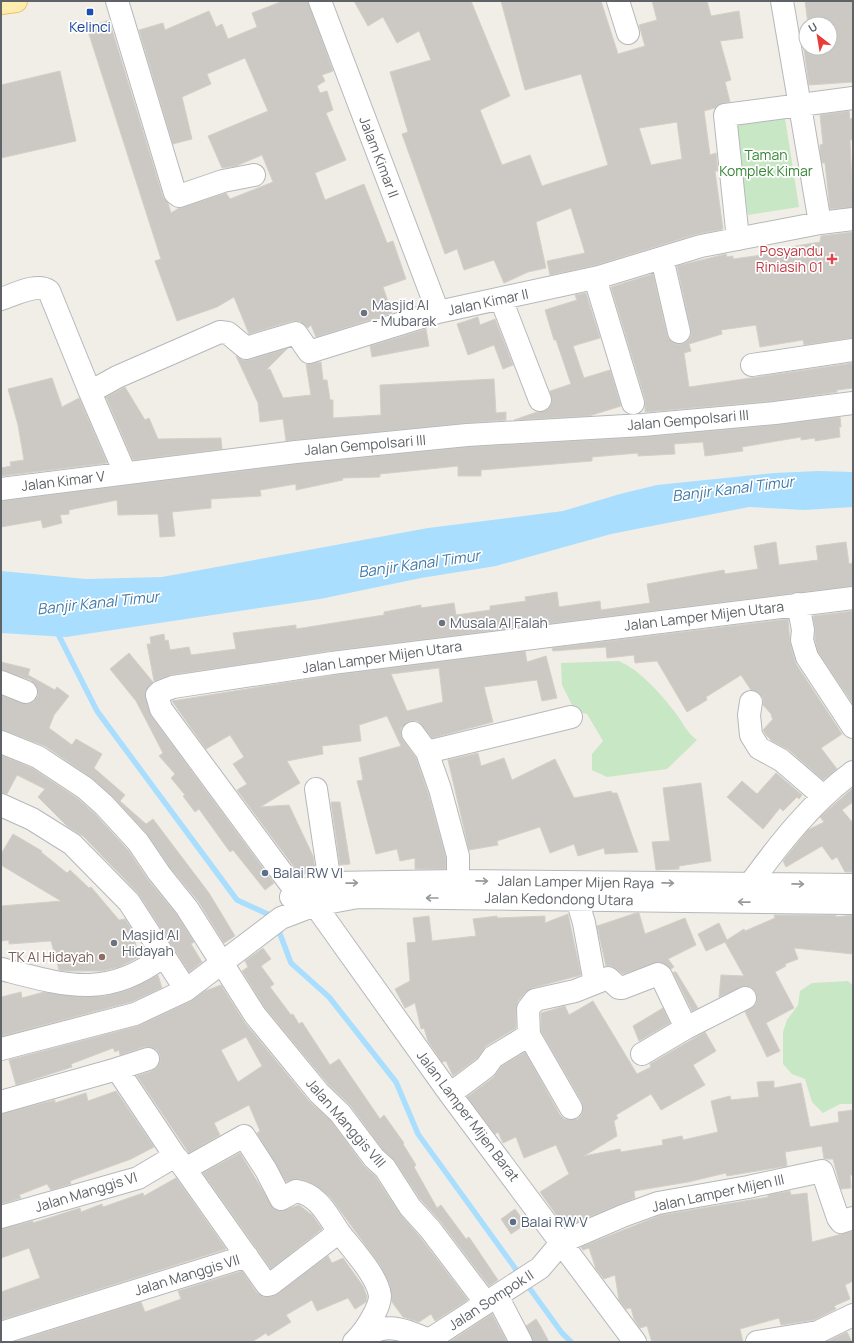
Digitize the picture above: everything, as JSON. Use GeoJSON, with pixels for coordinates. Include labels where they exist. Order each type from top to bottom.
{"type":"FeatureCollection","features":[{"type":"Feature","properties":{"kind":"main road"},"geometry":{"type":"LineString","coordinates":[[1,3],[16,1]]}},
{"type":"Feature","properties":{"kind":"street"},"geometry":{"type":"LineString","coordinates":[[117,1],[175,193],[179,196],[223,181],[254,175]]}},
{"type":"Feature","properties":{"kind":"street","name":"Jalam Kimar II"},"geometry":{"type":"LineString","coordinates":[[320,1],[438,312]]}},
{"type":"Feature","properties":{"kind":"street"},"geometry":{"type":"LineString","coordinates":[[618,1],[628,33]]}},
{"type":"Feature","properties":{"kind":"street"},"geometry":{"type":"LineString","coordinates":[[782,1],[801,103],[820,223]]}},
{"type":"Feature","properties":{"kind":"street"},"geometry":{"type":"LineString","coordinates":[[738,239],[725,115],[801,103],[853,98]]}},
{"type":"Feature","properties":{"kind":"street","name":"Jalan Kimar II"},"geometry":{"type":"LineString","coordinates":[[90,392],[117,377],[220,332],[228,333],[246,348],[296,333],[309,352],[438,312],[597,278],[701,246],[820,223],[853,219]]}},
{"type":"Feature","properties":{"kind":"street"},"geometry":{"type":"LineString","coordinates":[[662,258],[679,332]]}},
{"type":"Feature","properties":{"kind":"street"},"geometry":{"type":"LineString","coordinates":[[597,278],[633,403]]}},
{"type":"Feature","properties":{"kind":"street"},"geometry":{"type":"LineString","coordinates":[[1,299],[34,288],[49,291],[125,473]]}},
{"type":"Feature","properties":{"kind":"street"},"geometry":{"type":"LineString","coordinates":[[501,299],[540,400]]}},
{"type":"Feature","properties":{"kind":"street"},"geometry":{"type":"LineString","coordinates":[[752,365],[853,350]]}},
{"type":"Feature","properties":{"kind":"street","name":"Jalan Gempolsari III"},"geometry":{"type":"LineString","coordinates":[[125,473],[312,450],[467,435],[643,425],[775,413],[853,403]]}},
{"type":"Feature","properties":{"kind":"street","name":"Jalan Kimar V"},"geometry":{"type":"LineString","coordinates":[[1,489],[125,473]]}},
{"type":"Feature","properties":{"kind":"street","name":"Jalan Lamper Mijen Utara"},"geometry":{"type":"LineString","coordinates":[[308,898],[289,882],[161,709],[157,698],[160,692],[173,687],[332,663],[853,598]]}},
{"type":"Feature","properties":{"kind":"street"},"geometry":{"type":"LineString","coordinates":[[798,604],[803,630],[803,645],[807,657],[853,728]]}},
{"type":"Feature","properties":{"kind":"street"},"geometry":{"type":"LineString","coordinates":[[1,682],[26,692]]}},
{"type":"Feature","properties":{"kind":"street"},"geometry":{"type":"LineString","coordinates":[[751,702],[749,715],[751,735],[759,748],[781,760],[824,796]]}},
{"type":"Feature","properties":{"kind":"street"},"geometry":{"type":"LineString","coordinates":[[427,752],[571,717]]}},
{"type":"Feature","properties":{"kind":"street"},"geometry":{"type":"LineString","coordinates":[[414,733],[427,752],[440,789],[458,856],[458,881]]}},
{"type":"Feature","properties":{"kind":"street","name":"Jalan Manggis VIII"},"geometry":{"type":"LineString","coordinates":[[1,742],[44,760],[85,788],[104,804],[147,854],[187,908],[255,1015],[318,1093],[340,1113],[374,1158],[385,1168],[410,1207],[430,1229],[498,1295],[521,1342]]}},
{"type":"Feature","properties":{"kind":"street"},"geometry":{"type":"LineString","coordinates":[[750,884],[777,846],[824,796],[853,772]]}},
{"type":"Feature","properties":{"kind":"street"},"geometry":{"type":"LineString","coordinates":[[316,790],[330,883]]}},
{"type":"Feature","properties":{"kind":"street"},"geometry":{"type":"LineString","coordinates":[[1,805],[32,819],[72,844],[129,902],[186,990]]}},
{"type":"Feature","properties":{"kind":"street","name":"Jalan Lamper Mijen Raya"},"geometry":{"type":"LineString","coordinates":[[308,898],[330,883],[458,881],[750,884],[823,894],[853,885]]}},
{"type":"Feature","properties":{"kind":"street","name":"Jalan Kedondong Utara"},"geometry":{"type":"LineString","coordinates":[[308,898],[577,899],[823,894],[853,903]]}},
{"type":"Feature","properties":{"kind":"street"},"geometry":{"type":"LineString","coordinates":[[1,1049],[135,1014],[186,990],[221,962],[282,918],[287,902],[308,898]]}},
{"type":"Feature","properties":{"kind":"street","name":"Jalan Lamper Mijen Barat"},"geometry":{"type":"LineString","coordinates":[[308,898],[450,1094],[562,1242],[635,1342]]}},
{"type":"Feature","properties":{"kind":"street"},"geometry":{"type":"LineString","coordinates":[[577,899],[584,923],[595,983]]}},
{"type":"Feature","properties":{"kind":"street"},"geometry":{"type":"LineString","coordinates":[[1,969],[52,983],[76,986],[103,984],[146,969],[163,956]]}},
{"type":"Feature","properties":{"kind":"street"},"geometry":{"type":"LineString","coordinates":[[571,1108],[529,1035],[528,1009],[535,1000],[575,991],[608,978],[619,988],[622,988],[658,974],[661,976],[686,1028]]}},
{"type":"Feature","properties":{"kind":"street"},"geometry":{"type":"LineString","coordinates":[[642,1054],[686,1028],[746,998]]}},
{"type":"Feature","properties":{"kind":"street"},"geometry":{"type":"LineString","coordinates":[[450,1094],[486,1067],[493,1057],[529,1035]]}},
{"type":"Feature","properties":{"kind":"street"},"geometry":{"type":"LineString","coordinates":[[1,1102],[148,1059]]}},
{"type":"Feature","properties":{"kind":"street"},"geometry":{"type":"LineString","coordinates":[[118,1069],[176,1162],[247,1256]]}},
{"type":"Feature","properties":{"kind":"street","name":"Jalan Manggis VI"},"geometry":{"type":"LineString","coordinates":[[1,1217],[138,1178],[244,1136],[266,1170],[281,1199],[296,1191],[306,1194],[320,1204],[339,1232]]}},
{"type":"Feature","properties":{"kind":"street","name":"Jalan Lamper Mijen III"},"geometry":{"type":"LineString","coordinates":[[540,1268],[562,1242],[625,1215],[658,1203],[748,1187],[819,1172],[824,1174],[838,1218],[841,1222],[853,1218]]}},
{"type":"Feature","properties":{"kind":"street"},"geometry":{"type":"LineString","coordinates":[[339,1232],[370,1274],[380,1297],[378,1305],[363,1332],[355,1341]]}},
{"type":"Feature","properties":{"kind":"street","name":"Jalan Manggis VII"},"geometry":{"type":"LineString","coordinates":[[1,1333],[247,1256],[265,1284],[271,1284],[339,1232]]}},
{"type":"Feature","properties":{"kind":"street","name":"Jalan Sompok II"},"geometry":{"type":"LineString","coordinates":[[355,1341],[378,1329],[400,1328],[430,1341],[540,1268]]}},
{"type":"Feature","properties":{"kind":"street"},"geometry":{"type":"LineString","coordinates":[[757,1342],[818,1332],[853,1315]]}},
{"type":"Feature","properties":{"kind":"green space","name":"Taman Komplek Kimar"},"geometry":{"type":"Polygon","coordinates":[[[784,112],[799,207],[748,215],[734,120],[784,112]]]}},
{"type":"Feature","properties":{"kind":"green space"},"geometry":{"type":"Polygon","coordinates":[[[619,661],[635,670],[656,689],[690,734],[697,740],[667,769],[607,777],[592,770],[592,754],[603,741],[587,714],[575,711],[562,685],[561,663],[619,661]]]}},
{"type":"Feature","properties":{"kind":"green space"},"geometry":{"type":"Polygon","coordinates":[[[848,981],[853,985],[853,1104],[840,1104],[823,1113],[812,1102],[805,1079],[792,1074],[783,1064],[783,1032],[787,1020],[798,1005],[800,991],[812,983],[848,981]]]}},
{"type":"Feature","properties":{"kind":"water","name":"Banjir Kanal Timur"},"geometry":{"type":"Polygon","coordinates":[[[818,471],[853,472],[853,507],[804,510],[749,507],[611,534],[496,566],[421,578],[320,599],[66,637],[1,633],[1,571],[86,579],[162,577],[428,528],[563,511],[657,485],[774,473],[818,471]]]}},
{"type":"Feature","properties":{"kind":"building"},"geometry":{"type":"Polygon","coordinates":[[[283,1],[308,1],[333,71],[322,75],[325,81],[317,86],[320,93],[327,91],[333,110],[326,113],[346,160],[315,173],[325,200],[364,184],[387,243],[393,241],[406,279],[383,287],[392,313],[316,337],[311,325],[308,328],[300,321],[292,321],[249,334],[234,297],[217,307],[177,321],[155,261],[161,259],[87,28],[109,20],[163,197],[168,203],[171,213],[179,208],[226,193],[230,199],[273,182],[262,155],[236,166],[222,168],[208,136],[268,111],[245,58],[207,74],[211,84],[182,97],[192,139],[173,144],[139,30],[163,23],[165,30],[209,11],[216,27],[222,24],[228,39],[257,27],[252,13],[283,1]]]}},
{"type":"Feature","properties":{"kind":"building"},"geometry":{"type":"Polygon","coordinates":[[[354,1],[471,1],[510,96],[480,110],[502,165],[530,155],[542,186],[608,165],[581,74],[525,90],[501,1],[601,1],[618,54],[645,46],[639,25],[657,20],[652,1],[707,1],[711,16],[739,11],[743,38],[720,41],[731,80],[725,82],[730,102],[723,103],[715,108],[704,111],[710,155],[716,153],[718,171],[715,171],[723,229],[697,234],[596,265],[550,275],[547,261],[585,253],[571,208],[536,222],[546,268],[528,272],[504,283],[494,260],[464,270],[457,249],[445,254],[402,134],[408,132],[390,72],[431,60],[419,31],[397,43],[383,17],[368,26],[354,1]],[[677,122],[639,128],[651,165],[682,159],[677,122]]]}},
{"type":"Feature","properties":{"kind":"building"},"geometry":{"type":"Polygon","coordinates":[[[805,1],[853,1],[853,82],[809,85],[805,56],[838,56],[838,16],[807,16],[805,1]]]}},
{"type":"Feature","properties":{"kind":"building"},"geometry":{"type":"Polygon","coordinates":[[[60,71],[76,141],[1,158],[1,85],[60,71]]]}},
{"type":"Feature","properties":{"kind":"building"},"geometry":{"type":"Polygon","coordinates":[[[849,111],[850,119],[853,118],[853,140],[850,140],[853,207],[830,209],[825,163],[822,163],[820,152],[820,145],[823,144],[820,115],[849,111]]]}},
{"type":"Feature","properties":{"kind":"building"},"geometry":{"type":"Polygon","coordinates":[[[853,232],[853,338],[804,345],[803,340],[760,347],[756,325],[721,330],[722,334],[689,344],[691,351],[684,353],[689,387],[853,363],[853,388],[837,390],[837,392],[774,401],[645,412],[645,399],[611,287],[653,274],[667,335],[675,344],[682,344],[691,336],[691,330],[677,266],[726,254],[727,257],[733,256],[733,259],[791,251],[790,247],[820,242],[821,236],[853,232]]]}},
{"type":"Feature","properties":{"kind":"building"},"geometry":{"type":"Polygon","coordinates":[[[586,293],[600,338],[573,346],[584,378],[610,370],[621,406],[589,416],[514,420],[537,412],[545,411],[549,408],[552,402],[550,391],[571,384],[556,340],[554,340],[545,310],[577,300],[575,295],[586,293]]]}},
{"type":"Feature","properties":{"kind":"building"},"geometry":{"type":"Polygon","coordinates":[[[478,317],[480,325],[495,319],[513,365],[503,369],[494,345],[468,355],[457,324],[478,317]]]}},
{"type":"Feature","properties":{"kind":"building"},"geometry":{"type":"Polygon","coordinates":[[[426,329],[429,346],[372,357],[370,346],[426,329]]]}},
{"type":"Feature","properties":{"kind":"building"},"geometry":{"type":"Polygon","coordinates":[[[288,348],[266,370],[270,369],[283,398],[311,395],[306,364],[321,362],[323,380],[327,380],[330,400],[333,400],[333,418],[381,415],[380,385],[494,379],[496,413],[506,412],[506,420],[286,441],[283,419],[260,422],[258,403],[236,356],[243,360],[249,360],[288,348]]]}},
{"type":"Feature","properties":{"kind":"building"},"geometry":{"type":"Polygon","coordinates":[[[52,378],[62,407],[79,398],[107,463],[1,476],[1,468],[11,466],[10,462],[24,460],[18,425],[8,389],[52,378]]]}},
{"type":"Feature","properties":{"kind":"building"},"geometry":{"type":"Polygon","coordinates":[[[125,387],[145,420],[149,418],[158,439],[221,438],[222,449],[133,460],[106,397],[125,387]]]}},
{"type":"Feature","properties":{"kind":"building"},"geometry":{"type":"Polygon","coordinates":[[[840,417],[840,437],[815,441],[815,438],[801,440],[801,437],[742,447],[743,451],[705,456],[703,442],[674,444],[675,454],[638,456],[638,453],[592,457],[592,461],[481,470],[481,476],[458,476],[458,466],[380,474],[380,477],[342,478],[343,480],[296,490],[296,484],[260,490],[261,496],[211,499],[211,508],[172,512],[175,536],[160,537],[158,514],[118,515],[117,500],[69,510],[69,514],[60,515],[62,523],[43,528],[41,520],[1,527],[1,501],[297,464],[468,447],[644,437],[776,425],[840,417]]]}},
{"type":"Feature","properties":{"kind":"building"},"geometry":{"type":"Polygon","coordinates":[[[776,542],[779,565],[818,560],[816,546],[846,542],[849,564],[853,563],[853,586],[330,651],[171,675],[154,681],[147,644],[151,644],[150,637],[164,634],[165,641],[168,640],[170,650],[189,647],[191,655],[236,649],[233,633],[296,625],[296,629],[384,615],[384,612],[421,605],[421,608],[454,603],[456,615],[490,610],[490,606],[526,601],[525,597],[557,592],[559,607],[600,601],[601,610],[650,603],[647,584],[724,570],[725,574],[758,569],[754,546],[776,542]]]}},
{"type":"Feature","properties":{"kind":"building"},"geometry":{"type":"Polygon","coordinates":[[[853,611],[853,704],[818,652],[813,616],[853,611]]]}},
{"type":"Feature","properties":{"kind":"building"},"geometry":{"type":"Polygon","coordinates":[[[788,619],[790,643],[796,664],[842,734],[821,748],[837,769],[823,780],[789,750],[772,741],[766,735],[763,730],[773,719],[771,716],[772,715],[763,705],[763,698],[759,693],[751,690],[741,675],[706,697],[707,700],[687,712],[657,661],[635,663],[634,655],[607,658],[606,647],[553,651],[552,648],[788,619]]]}},
{"type":"Feature","properties":{"kind":"building"},"geometry":{"type":"Polygon","coordinates":[[[525,651],[527,662],[546,656],[557,698],[542,701],[537,680],[484,687],[493,722],[432,738],[418,721],[406,723],[401,728],[403,740],[416,758],[428,793],[446,858],[446,869],[415,869],[415,858],[400,861],[397,849],[376,854],[357,781],[363,780],[359,758],[401,746],[387,716],[359,725],[361,741],[322,746],[323,754],[287,761],[300,783],[260,807],[289,805],[313,856],[315,869],[310,870],[310,873],[300,875],[237,790],[247,784],[233,764],[244,757],[230,735],[206,749],[172,701],[334,675],[525,651]],[[439,668],[391,674],[407,711],[443,702],[439,668]]]}},
{"type":"Feature","properties":{"kind":"building"},"geometry":{"type":"Polygon","coordinates":[[[129,653],[153,682],[145,692],[151,716],[274,883],[265,890],[233,850],[230,852],[199,809],[195,812],[183,796],[185,795],[171,778],[175,774],[159,756],[163,753],[136,701],[110,669],[129,653]]]}},
{"type":"Feature","properties":{"kind":"building"},"geometry":{"type":"Polygon","coordinates":[[[1,662],[30,669],[28,675],[55,690],[57,687],[69,696],[54,715],[49,728],[72,745],[76,739],[102,754],[94,768],[125,795],[120,801],[146,824],[153,819],[209,893],[235,936],[224,943],[198,901],[169,866],[147,834],[113,797],[93,779],[45,746],[1,730],[1,695],[27,704],[34,702],[38,696],[38,691],[36,685],[31,680],[1,670],[1,662]]]}},
{"type":"Feature","properties":{"kind":"building"},"geometry":{"type":"Polygon","coordinates":[[[478,753],[481,766],[504,758],[512,780],[555,759],[574,798],[611,791],[612,793],[617,793],[638,852],[605,854],[604,848],[578,856],[574,844],[550,853],[540,827],[497,841],[498,845],[469,850],[448,760],[478,753]]]}},
{"type":"Feature","properties":{"kind":"building"},"geometry":{"type":"Polygon","coordinates":[[[1,755],[32,768],[77,798],[95,814],[128,850],[149,881],[177,915],[194,942],[191,944],[202,962],[189,972],[138,893],[83,836],[67,826],[38,797],[45,789],[17,775],[7,794],[1,793],[1,755]]]}},
{"type":"Feature","properties":{"kind":"building"},"geometry":{"type":"Polygon","coordinates":[[[776,773],[802,795],[799,799],[797,797],[783,811],[780,808],[763,829],[727,797],[742,781],[757,794],[776,773]]]}},
{"type":"Feature","properties":{"kind":"building"},"geometry":{"type":"Polygon","coordinates":[[[701,783],[711,861],[679,866],[679,869],[656,870],[652,842],[670,841],[663,788],[701,783]]]}},
{"type":"Feature","properties":{"kind":"building"},"geometry":{"type":"Polygon","coordinates":[[[853,788],[853,802],[842,810],[853,823],[853,872],[845,872],[837,857],[832,860],[822,846],[786,867],[783,861],[808,830],[824,822],[820,817],[853,788]]]}},
{"type":"Feature","properties":{"kind":"building"},"geometry":{"type":"Polygon","coordinates":[[[331,802],[340,802],[350,864],[340,865],[331,802]]]}},
{"type":"Feature","properties":{"kind":"building"},"geometry":{"type":"Polygon","coordinates":[[[13,834],[42,851],[41,852],[67,873],[70,870],[89,888],[91,887],[119,920],[125,919],[132,930],[139,957],[119,967],[102,971],[67,971],[59,970],[51,941],[9,944],[9,940],[1,941],[1,906],[61,901],[1,865],[1,854],[13,834]]]}},
{"type":"Feature","properties":{"kind":"building"},"geometry":{"type":"Polygon","coordinates":[[[639,913],[645,934],[685,918],[696,945],[668,959],[674,967],[671,969],[659,962],[623,974],[611,966],[606,966],[597,926],[639,913]]]}},
{"type":"Feature","properties":{"kind":"building"},"geometry":{"type":"Polygon","coordinates":[[[568,914],[581,975],[532,988],[526,992],[518,1001],[516,1009],[516,1028],[486,1046],[477,1058],[453,1076],[446,1061],[442,1062],[428,1041],[424,1028],[421,1029],[415,1003],[405,1008],[395,989],[410,981],[407,943],[416,942],[413,918],[429,916],[432,941],[476,936],[473,919],[497,916],[497,918],[545,916],[545,923],[568,914]]]}},
{"type":"Feature","properties":{"kind":"building"},"geometry":{"type":"Polygon","coordinates":[[[774,915],[836,915],[836,917],[853,915],[853,954],[794,948],[798,959],[785,964],[786,966],[775,972],[794,1008],[766,1023],[780,1051],[767,1057],[745,1012],[756,1004],[756,992],[751,987],[745,986],[719,997],[721,975],[744,976],[725,942],[706,951],[698,934],[719,923],[727,940],[744,929],[745,931],[775,918],[774,915]]]}},
{"type":"Feature","properties":{"kind":"building"},"geometry":{"type":"Polygon","coordinates":[[[263,948],[271,959],[261,966],[274,984],[270,987],[291,1015],[293,1014],[299,1024],[302,1022],[330,1065],[339,1059],[380,1119],[384,1115],[404,1143],[403,1144],[416,1165],[414,1167],[437,1208],[441,1205],[466,1239],[469,1237],[498,1280],[489,1286],[440,1221],[420,1199],[395,1161],[383,1150],[350,1105],[328,1084],[265,1008],[242,971],[248,967],[245,961],[263,948]]]}},
{"type":"Feature","properties":{"kind":"building"},"geometry":{"type":"Polygon","coordinates":[[[673,972],[676,972],[698,1008],[692,1011],[673,972]]]}},
{"type":"Feature","properties":{"kind":"building"},"geometry":{"type":"Polygon","coordinates":[[[158,975],[162,988],[131,1002],[1,1036],[1,997],[21,992],[22,998],[44,992],[84,997],[105,996],[128,990],[158,975]]]}},
{"type":"Feature","properties":{"kind":"building"},"geometry":{"type":"Polygon","coordinates":[[[221,985],[245,1023],[309,1101],[331,1121],[364,1166],[375,1176],[400,1214],[420,1237],[468,1300],[435,1321],[431,1314],[419,1322],[403,1317],[392,1302],[390,1285],[380,1265],[331,1198],[318,1187],[307,1181],[299,1179],[286,1182],[257,1133],[260,1131],[249,1105],[214,1123],[220,1135],[189,1153],[137,1076],[157,1068],[160,1062],[160,1055],[157,1050],[151,1047],[144,1047],[120,1055],[119,1050],[115,1052],[113,1048],[71,1064],[72,1067],[16,1085],[9,1060],[138,1026],[191,1001],[205,991],[221,985]],[[246,1037],[221,1050],[238,1082],[262,1066],[246,1037]]]}},
{"type":"Feature","properties":{"kind":"building"},"geometry":{"type":"Polygon","coordinates":[[[593,1001],[637,1074],[651,1067],[650,1064],[705,1032],[716,1051],[693,1065],[705,1085],[661,1110],[651,1094],[616,1115],[618,1118],[614,1121],[617,1136],[584,1156],[620,1149],[621,1152],[663,1145],[662,1140],[682,1136],[683,1140],[718,1132],[711,1101],[730,1096],[731,1100],[759,1097],[757,1082],[774,1081],[774,1088],[801,1083],[810,1127],[839,1122],[838,1112],[853,1110],[853,1175],[850,1175],[851,1188],[841,1189],[833,1159],[824,1159],[822,1146],[785,1152],[787,1166],[727,1176],[726,1173],[688,1182],[634,1191],[635,1198],[565,1227],[540,1192],[569,1174],[556,1145],[524,1158],[516,1137],[503,1143],[498,1132],[495,1134],[467,1097],[494,1077],[502,1066],[525,1052],[560,1115],[564,1119],[578,1119],[582,1114],[582,1102],[541,1031],[541,1013],[565,1006],[569,1015],[593,1001]]]}},
{"type":"Feature","properties":{"kind":"building"},"geometry":{"type":"Polygon","coordinates":[[[663,1008],[670,1023],[639,1041],[633,1026],[663,1008]]]}},
{"type":"Feature","properties":{"kind":"building"},"geometry":{"type":"Polygon","coordinates":[[[116,1091],[154,1147],[131,1159],[70,1181],[71,1184],[51,1190],[47,1184],[19,1195],[21,1198],[1,1204],[1,1114],[55,1100],[55,1103],[86,1093],[88,1101],[116,1091]]]}},
{"type":"Feature","properties":{"kind":"building"},"geometry":{"type":"Polygon","coordinates":[[[240,1153],[274,1209],[281,1211],[299,1205],[312,1215],[322,1229],[271,1269],[203,1173],[240,1153]]]}},
{"type":"Feature","properties":{"kind":"building"},"geometry":{"type":"Polygon","coordinates":[[[176,1178],[226,1249],[1,1320],[1,1292],[40,1278],[29,1248],[1,1258],[1,1229],[33,1221],[33,1223],[80,1208],[81,1212],[102,1204],[103,1207],[143,1193],[144,1196],[176,1178]]]}},
{"type":"Feature","properties":{"kind":"building"},"geometry":{"type":"Polygon","coordinates":[[[790,1191],[791,1195],[807,1193],[812,1242],[853,1231],[853,1281],[845,1285],[850,1299],[834,1306],[836,1309],[814,1320],[781,1325],[779,1318],[740,1329],[743,1342],[652,1342],[647,1326],[640,1328],[634,1319],[631,1308],[626,1309],[619,1300],[615,1275],[604,1279],[596,1269],[589,1248],[583,1250],[581,1247],[661,1215],[768,1197],[768,1195],[790,1191]]]}},
{"type":"Feature","properties":{"kind":"building","name":"Balai RW V"},"geometry":{"type":"Polygon","coordinates":[[[515,1209],[526,1224],[511,1234],[501,1219],[515,1209]]]}},
{"type":"Feature","properties":{"kind":"building"},"geometry":{"type":"Polygon","coordinates":[[[328,1256],[332,1263],[343,1258],[363,1286],[367,1297],[366,1302],[355,1309],[348,1298],[317,1311],[312,1300],[286,1315],[291,1322],[268,1336],[266,1333],[252,1342],[14,1342],[141,1302],[145,1312],[181,1299],[178,1291],[242,1271],[257,1293],[263,1297],[274,1296],[328,1256]]]}},
{"type":"Feature","properties":{"kind":"building"},"geometry":{"type":"Polygon","coordinates":[[[492,1314],[507,1342],[449,1342],[492,1314]]]}},
{"type":"Feature","properties":{"kind":"building"},"geometry":{"type":"Polygon","coordinates":[[[536,1319],[549,1342],[533,1342],[526,1326],[536,1319]]]}},
{"type":"Feature","properties":{"kind":"building"},"geometry":{"type":"Polygon","coordinates":[[[847,1332],[852,1342],[826,1342],[847,1332]]]}},
{"type":"Feature","properties":{"kind":"waterway"},"geometry":{"type":"LineString","coordinates":[[56,630],[97,711],[237,900],[274,917]]}},
{"type":"Feature","properties":{"kind":"waterway"},"geometry":{"type":"LineString","coordinates":[[277,926],[291,963],[329,997],[396,1082],[418,1134],[520,1275]]}},
{"type":"Feature","properties":{"kind":"waterway"},"geometry":{"type":"LineString","coordinates":[[525,1282],[562,1333],[571,1342]]}},
{"type":"Feature","properties":{"kind":"place","name":"Kelinci"},"geometry":{"type":"Point","coordinates":[90,12]}},
{"type":"Feature","properties":{"kind":"place","name":"Posyandu Riniasih 01"},"geometry":{"type":"Point","coordinates":[832,259]}},
{"type":"Feature","properties":{"kind":"place","name":"Masjid Al - Mubarak"},"geometry":{"type":"Point","coordinates":[364,313]}},
{"type":"Feature","properties":{"kind":"place","name":"Musala Al Falah"},"geometry":{"type":"Point","coordinates":[442,623]}},
{"type":"Feature","properties":{"kind":"place","name":"Balai RW VI"},"geometry":{"type":"Point","coordinates":[265,873]}},
{"type":"Feature","properties":{"kind":"place","name":"Masjid Al Hidayah"},"geometry":{"type":"Point","coordinates":[114,943]}},
{"type":"Feature","properties":{"kind":"place","name":"TK Al Hidayah"},"geometry":{"type":"Point","coordinates":[102,957]}},
{"type":"Feature","properties":{"kind":"place","name":"Balai RW V"},"geometry":{"type":"Point","coordinates":[513,1222]}}]}
